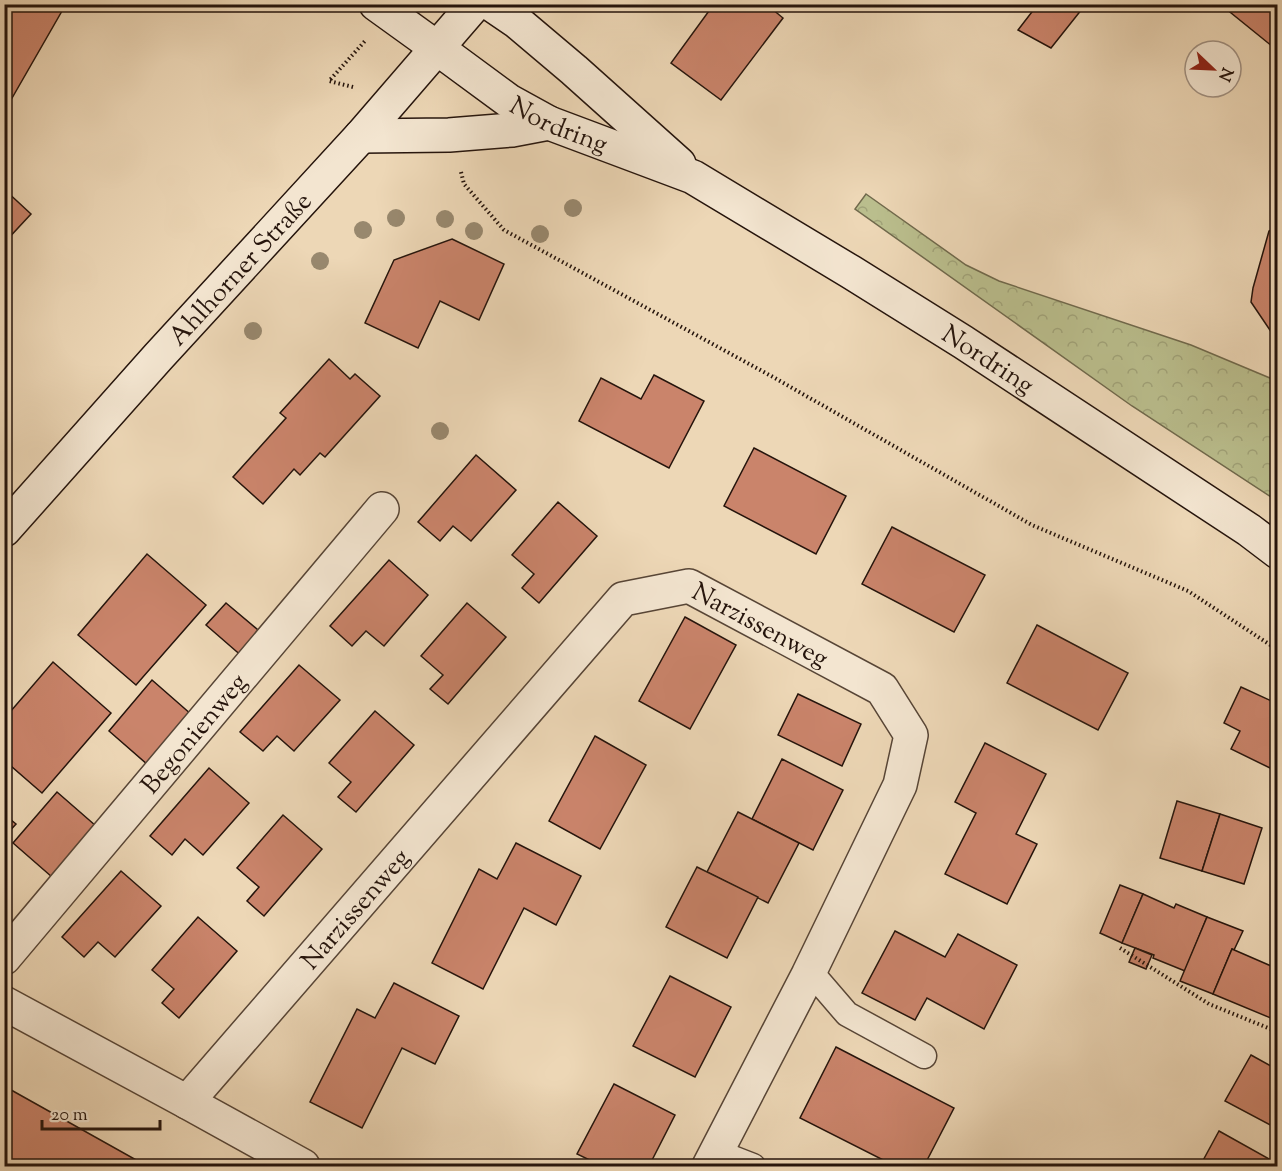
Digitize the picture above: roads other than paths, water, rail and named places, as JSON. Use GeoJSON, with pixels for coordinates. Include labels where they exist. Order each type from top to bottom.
{"type":"FeatureCollection","features":[{"type":"Feature","properties":{"kind":"street","name":"Ahlhorner Straße"},"geometry":{"type":"LineString","coordinates":[[4,530],[158,357],[396,97],[475,4]]}},
{"type":"Feature","properties":{"kind":"street","name":"Nordring"},"geometry":{"type":"LineString","coordinates":[[491,4],[524,28],[693,177]]}},
{"type":"Feature","properties":{"kind":"street","name":"Nordring"},"geometry":{"type":"LineString","coordinates":[[383,9],[509,101],[549,123],[693,177],[852,272],[963,342],[1249,530],[1278,552]]}},
{"type":"Feature","properties":{"kind":"street"},"geometry":{"type":"LineString","coordinates":[[361,136],[449,135],[512,130],[549,123]]}},
{"type":"Feature","properties":{"kind":"street","name":"Begonienweg"},"geometry":{"type":"LineString","coordinates":[[4,958],[382,508]]}},
{"type":"Feature","properties":{"kind":"street","name":"Narzissenweg"},"geometry":{"type":"LineString","coordinates":[[187,1102],[623,599],[689,586],[882,689],[911,735],[900,785],[810,971],[713,1159]]}},
{"type":"Feature","properties":{"kind":"street"},"geometry":{"type":"LineString","coordinates":[[4,1003],[303,1167]]}},
{"type":"Feature","properties":{"kind":"lane"},"geometry":{"type":"LineString","coordinates":[[810,971],[847,1014],[924,1056]]}},
{"type":"Feature","properties":{"kind":"lane"},"geometry":{"type":"LineString","coordinates":[[713,1159],[753,1167]]}}]}
